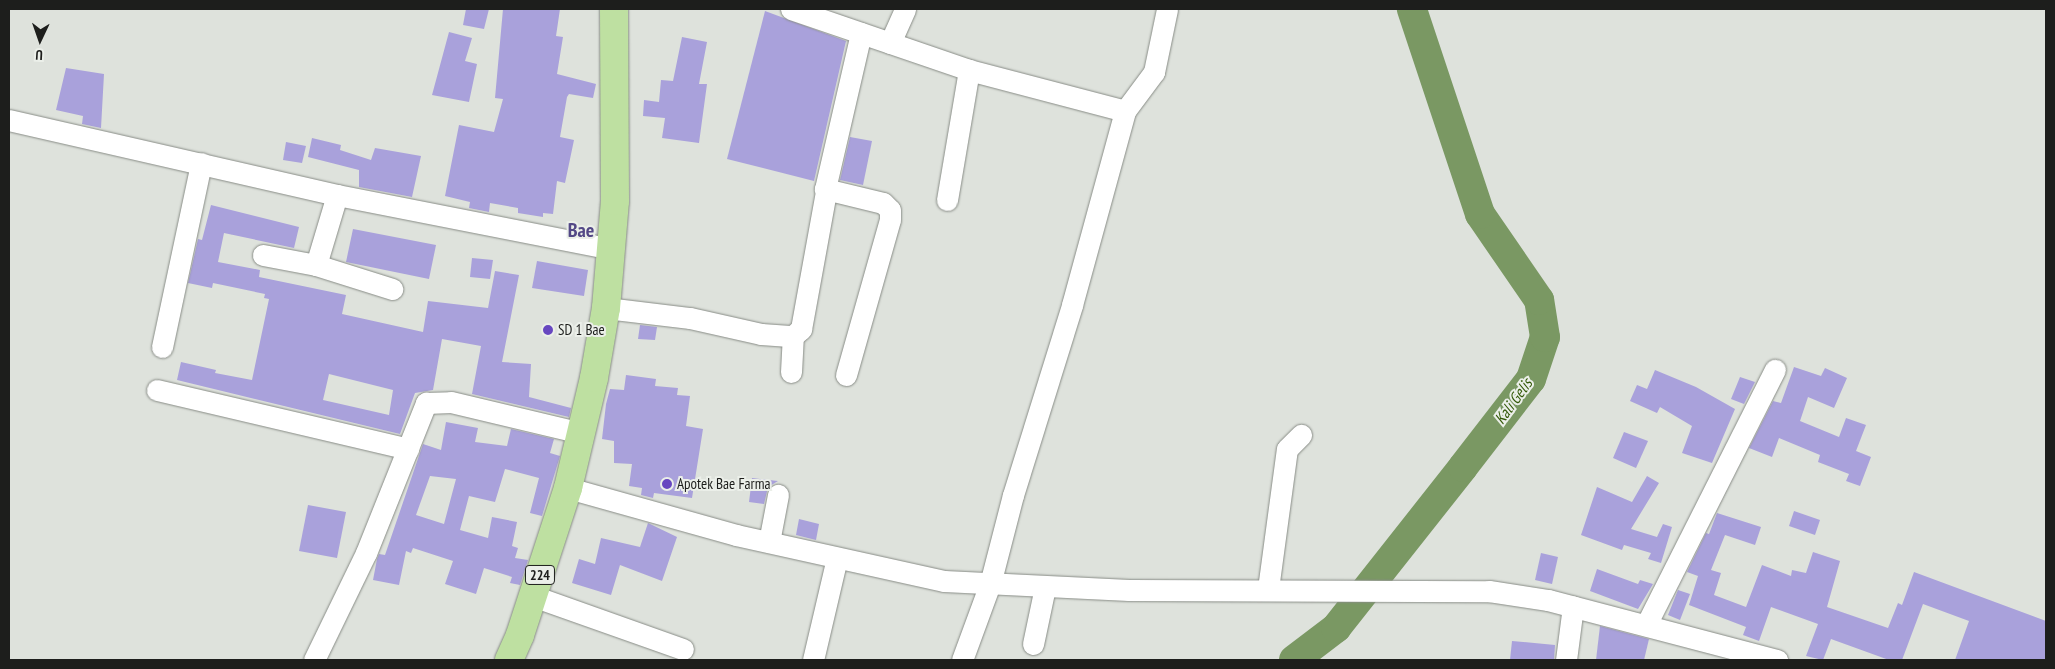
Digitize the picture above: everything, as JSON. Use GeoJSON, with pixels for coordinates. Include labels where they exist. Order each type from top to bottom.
{"type":"FeatureCollection","features":[{"type":"Feature","properties":{"kind":"main road","name":"224"},"geometry":{"type":"LineString","coordinates":[[508,660],[533,596],[568,488],[606,308],[612,249],[616,136],[614,9]]}},
{"type":"Feature","properties":{"kind":"street"},"geometry":{"type":"LineString","coordinates":[[791,9],[969,70],[1126,111]]}},
{"type":"Feature","properties":{"kind":"street"},"geometry":{"type":"LineString","coordinates":[[890,44],[905,9]]}},
{"type":"Feature","properties":{"kind":"street"},"geometry":{"type":"LineString","coordinates":[[962,660],[990,584],[1012,495],[1074,296],[1126,111],[1154,72],[1167,9]]}},
{"type":"Feature","properties":{"kind":"street"},"geometry":{"type":"LineString","coordinates":[[606,308],[690,318],[761,334],[793,336],[801,329],[826,191],[861,33]]}},
{"type":"Feature","properties":{"kind":"street"},"geometry":{"type":"LineString","coordinates":[[947,200],[969,70]]}},
{"type":"Feature","properties":{"kind":"street"},"geometry":{"type":"LineString","coordinates":[[9,120],[337,195],[612,249]]}},
{"type":"Feature","properties":{"kind":"street"},"geometry":{"type":"LineString","coordinates":[[162,347],[202,163]]}},
{"type":"Feature","properties":{"kind":"street"},"geometry":{"type":"LineString","coordinates":[[826,191],[876,200],[890,210],[889,228],[846,375]]}},
{"type":"Feature","properties":{"kind":"street"},"geometry":{"type":"LineString","coordinates":[[316,265],[337,195]]}},
{"type":"Feature","properties":{"kind":"street"},"geometry":{"type":"LineString","coordinates":[[263,255],[316,265],[392,289]]}},
{"type":"Feature","properties":{"kind":"street"},"geometry":{"type":"LineString","coordinates":[[791,372],[793,336]]}},
{"type":"Feature","properties":{"kind":"street"},"geometry":{"type":"LineString","coordinates":[[1646,625],[1775,370]]}},
{"type":"Feature","properties":{"kind":"street"},"geometry":{"type":"LineString","coordinates":[[157,390],[408,449]]}},
{"type":"Feature","properties":{"kind":"street"},"geometry":{"type":"LineString","coordinates":[[314,660],[348,594],[424,406],[433,401],[581,432]]}},
{"type":"Feature","properties":{"kind":"street"},"geometry":{"type":"LineString","coordinates":[[1268,589],[1286,454],[1290,443],[1301,435]]}},
{"type":"Feature","properties":{"kind":"street"},"geometry":{"type":"LineString","coordinates":[[568,488],[769,542],[944,581],[1045,587],[1489,591],[1573,606],[1770,659]]}},
{"type":"Feature","properties":{"kind":"street"},"geometry":{"type":"LineString","coordinates":[[769,542],[778,495]]}},
{"type":"Feature","properties":{"kind":"street"},"geometry":{"type":"LineString","coordinates":[[813,660],[837,558]]}},
{"type":"Feature","properties":{"kind":"street"},"geometry":{"type":"LineString","coordinates":[[1033,644],[1045,587]]}},
{"type":"Feature","properties":{"kind":"street"},"geometry":{"type":"LineString","coordinates":[[533,596],[683,649]]}},
{"type":"Feature","properties":{"kind":"street"},"geometry":{"type":"LineString","coordinates":[[1566,660],[1573,606]]}},
{"type":"Feature","properties":{"kind":"building"},"geometry":{"type":"Polygon","coordinates":[[[466,9],[489,9],[484,29],[463,25],[466,9]]]}},
{"type":"Feature","properties":{"kind":"building"},"geometry":{"type":"Polygon","coordinates":[[[503,9],[560,9],[556,36],[563,37],[557,74],[596,84],[593,98],[569,94],[567,97],[560,137],[574,140],[565,183],[557,181],[553,214],[543,213],[543,217],[518,213],[518,208],[490,203],[489,212],[469,208],[470,202],[445,196],[459,125],[494,132],[503,99],[495,98],[503,9]]]}},
{"type":"Feature","properties":{"kind":"building"},"geometry":{"type":"Polygon","coordinates":[[[765,11],[846,41],[814,181],[727,159],[765,11]]]}},
{"type":"Feature","properties":{"kind":"building"},"geometry":{"type":"Polygon","coordinates":[[[449,32],[472,38],[465,61],[477,64],[469,102],[432,95],[449,32]]]}},
{"type":"Feature","properties":{"kind":"building"},"geometry":{"type":"Polygon","coordinates":[[[682,37],[707,42],[699,84],[707,84],[699,143],[662,138],[665,118],[643,116],[644,100],[659,102],[661,80],[673,81],[682,37]]]}},
{"type":"Feature","properties":{"kind":"building"},"geometry":{"type":"Polygon","coordinates":[[[66,68],[104,74],[101,128],[82,124],[83,116],[56,110],[66,68]]]}},
{"type":"Feature","properties":{"kind":"building"},"geometry":{"type":"Polygon","coordinates":[[[850,137],[872,141],[863,185],[840,180],[850,137]]]}},
{"type":"Feature","properties":{"kind":"building"},"geometry":{"type":"Polygon","coordinates":[[[312,138],[341,145],[340,150],[371,160],[375,148],[421,156],[412,197],[359,187],[359,170],[308,157],[312,138]]]}},
{"type":"Feature","properties":{"kind":"building"},"geometry":{"type":"Polygon","coordinates":[[[286,142],[306,146],[302,163],[283,160],[286,142]]]}},
{"type":"Feature","properties":{"kind":"building"},"geometry":{"type":"Polygon","coordinates":[[[211,205],[299,227],[294,248],[224,233],[218,262],[260,270],[259,277],[346,295],[342,314],[423,332],[428,301],[488,308],[495,271],[519,275],[502,362],[531,364],[529,397],[571,408],[569,417],[472,394],[481,346],[442,339],[433,390],[415,393],[400,434],[177,380],[181,362],[216,370],[215,373],[252,380],[269,299],[264,298],[265,294],[213,283],[212,288],[188,283],[198,239],[202,240],[211,205]],[[329,374],[323,400],[389,415],[393,390],[329,374]]]}},
{"type":"Feature","properties":{"kind":"building"},"geometry":{"type":"Polygon","coordinates":[[[353,229],[436,245],[429,279],[346,262],[353,229]]]}},
{"type":"Feature","properties":{"kind":"building"},"geometry":{"type":"Polygon","coordinates":[[[472,258],[493,260],[490,279],[470,277],[472,258]]]}},
{"type":"Feature","properties":{"kind":"building"},"geometry":{"type":"Polygon","coordinates":[[[537,261],[588,270],[584,296],[532,288],[537,261]]]}},
{"type":"Feature","properties":{"kind":"building"},"geometry":{"type":"Polygon","coordinates":[[[640,325],[657,327],[655,340],[638,339],[640,325]]]}},
{"type":"Feature","properties":{"kind":"building"},"geometry":{"type":"Polygon","coordinates":[[[1794,367],[1821,376],[1825,368],[1847,378],[1834,408],[1808,397],[1800,421],[1839,437],[1846,418],[1866,425],[1856,451],[1871,457],[1860,486],[1846,481],[1849,474],[1818,462],[1820,455],[1779,438],[1772,457],[1749,448],[1773,401],[1781,403],[1794,367]]]}},
{"type":"Feature","properties":{"kind":"building"},"geometry":{"type":"Polygon","coordinates":[[[1655,370],[1696,387],[1735,409],[1712,463],[1682,453],[1692,426],[1660,407],[1657,413],[1630,401],[1637,385],[1647,389],[1655,370]]]}},
{"type":"Feature","properties":{"kind":"building"},"geometry":{"type":"Polygon","coordinates":[[[626,375],[656,379],[655,386],[678,388],[677,395],[690,396],[686,426],[703,429],[692,498],[654,493],[653,498],[641,495],[642,488],[629,486],[632,464],[614,463],[614,441],[602,439],[606,404],[610,389],[624,390],[626,375]]]}},
{"type":"Feature","properties":{"kind":"building"},"geometry":{"type":"Polygon","coordinates":[[[1740,377],[1755,382],[1744,404],[1731,399],[1740,377]]]}},
{"type":"Feature","properties":{"kind":"building"},"geometry":{"type":"Polygon","coordinates":[[[446,422],[478,428],[475,442],[507,446],[511,429],[554,439],[550,453],[560,456],[542,516],[530,513],[539,478],[505,469],[495,502],[469,496],[460,530],[488,538],[492,517],[517,522],[512,546],[518,548],[515,558],[528,560],[520,585],[510,583],[512,577],[484,568],[476,594],[445,584],[453,561],[413,548],[411,553],[406,551],[399,585],[373,580],[377,559],[379,554],[385,555],[423,444],[441,450],[446,422]],[[430,476],[416,515],[444,524],[456,479],[430,476]]]}},
{"type":"Feature","properties":{"kind":"building"},"geometry":{"type":"Polygon","coordinates":[[[1624,432],[1648,441],[1636,468],[1613,458],[1624,432]]]}},
{"type":"Feature","properties":{"kind":"building"},"geometry":{"type":"Polygon","coordinates":[[[1647,476],[1659,483],[1631,529],[1657,537],[1663,524],[1672,527],[1661,563],[1648,559],[1651,553],[1624,545],[1622,550],[1581,535],[1597,487],[1632,502],[1647,476]]]}},
{"type":"Feature","properties":{"kind":"building"},"geometry":{"type":"Polygon","coordinates":[[[752,478],[778,481],[768,487],[764,504],[749,502],[752,478]]]}},
{"type":"Feature","properties":{"kind":"building"},"geometry":{"type":"Polygon","coordinates":[[[308,505],[346,512],[337,558],[299,551],[308,505]]]}},
{"type":"Feature","properties":{"kind":"building"},"geometry":{"type":"Polygon","coordinates":[[[1794,511],[1820,520],[1815,535],[1789,526],[1794,511]]]}},
{"type":"Feature","properties":{"kind":"building"},"geometry":{"type":"Polygon","coordinates":[[[1717,513],[1761,527],[1755,545],[1725,535],[1711,570],[1721,573],[1714,595],[1746,607],[1762,565],[1791,576],[1792,570],[1806,573],[1813,552],[1840,561],[1827,607],[1888,628],[1898,603],[1902,605],[1914,572],[2046,621],[2046,660],[1955,660],[1969,621],[1923,604],[1902,660],[1889,660],[1831,639],[1823,660],[1806,656],[1818,624],[1771,607],[1759,641],[1743,635],[1746,627],[1689,605],[1698,576],[1687,572],[1706,533],[1709,534],[1717,513]]]}},
{"type":"Feature","properties":{"kind":"building"},"geometry":{"type":"Polygon","coordinates":[[[799,519],[819,524],[816,540],[796,535],[799,519]]]}},
{"type":"Feature","properties":{"kind":"building"},"geometry":{"type":"Polygon","coordinates":[[[648,523],[677,537],[662,581],[620,565],[611,595],[572,583],[579,559],[595,564],[601,538],[640,547],[648,523]]]}},
{"type":"Feature","properties":{"kind":"building"},"geometry":{"type":"Polygon","coordinates":[[[1541,553],[1558,557],[1552,584],[1535,580],[1541,553]]]}},
{"type":"Feature","properties":{"kind":"building"},"geometry":{"type":"Polygon","coordinates":[[[1597,569],[1638,584],[1640,580],[1653,584],[1638,609],[1590,591],[1597,569]]]}},
{"type":"Feature","properties":{"kind":"building"},"geometry":{"type":"Polygon","coordinates":[[[1678,590],[1690,594],[1680,620],[1668,615],[1678,590]]]}},
{"type":"Feature","properties":{"kind":"building"},"geometry":{"type":"Polygon","coordinates":[[[1600,626],[1649,639],[1644,660],[1596,660],[1600,626]]]}},
{"type":"Feature","properties":{"kind":"building"},"geometry":{"type":"Polygon","coordinates":[[[1512,641],[1555,645],[1554,660],[1510,660],[1512,641]]]}},
{"type":"Feature","properties":{"kind":"waterway","name":"Kali Gelis"},"geometry":{"type":"LineString","coordinates":[[1294,660],[1336,628],[1463,467],[1531,379],[1545,337],[1539,300],[1480,214],[1412,9]]}},
{"type":"Feature","properties":{"kind":"place","name":"SD 1 Bae"},"geometry":{"type":"Point","coordinates":[548,330]}},
{"type":"Feature","properties":{"kind":"place","name":"Apotek Bae Farma"},"geometry":{"type":"Point","coordinates":[667,484]}},
{"type":"Feature","properties":{"kind":"district","name":"Bae"},"geometry":{"type":"Point","coordinates":[581,230]}}]}
